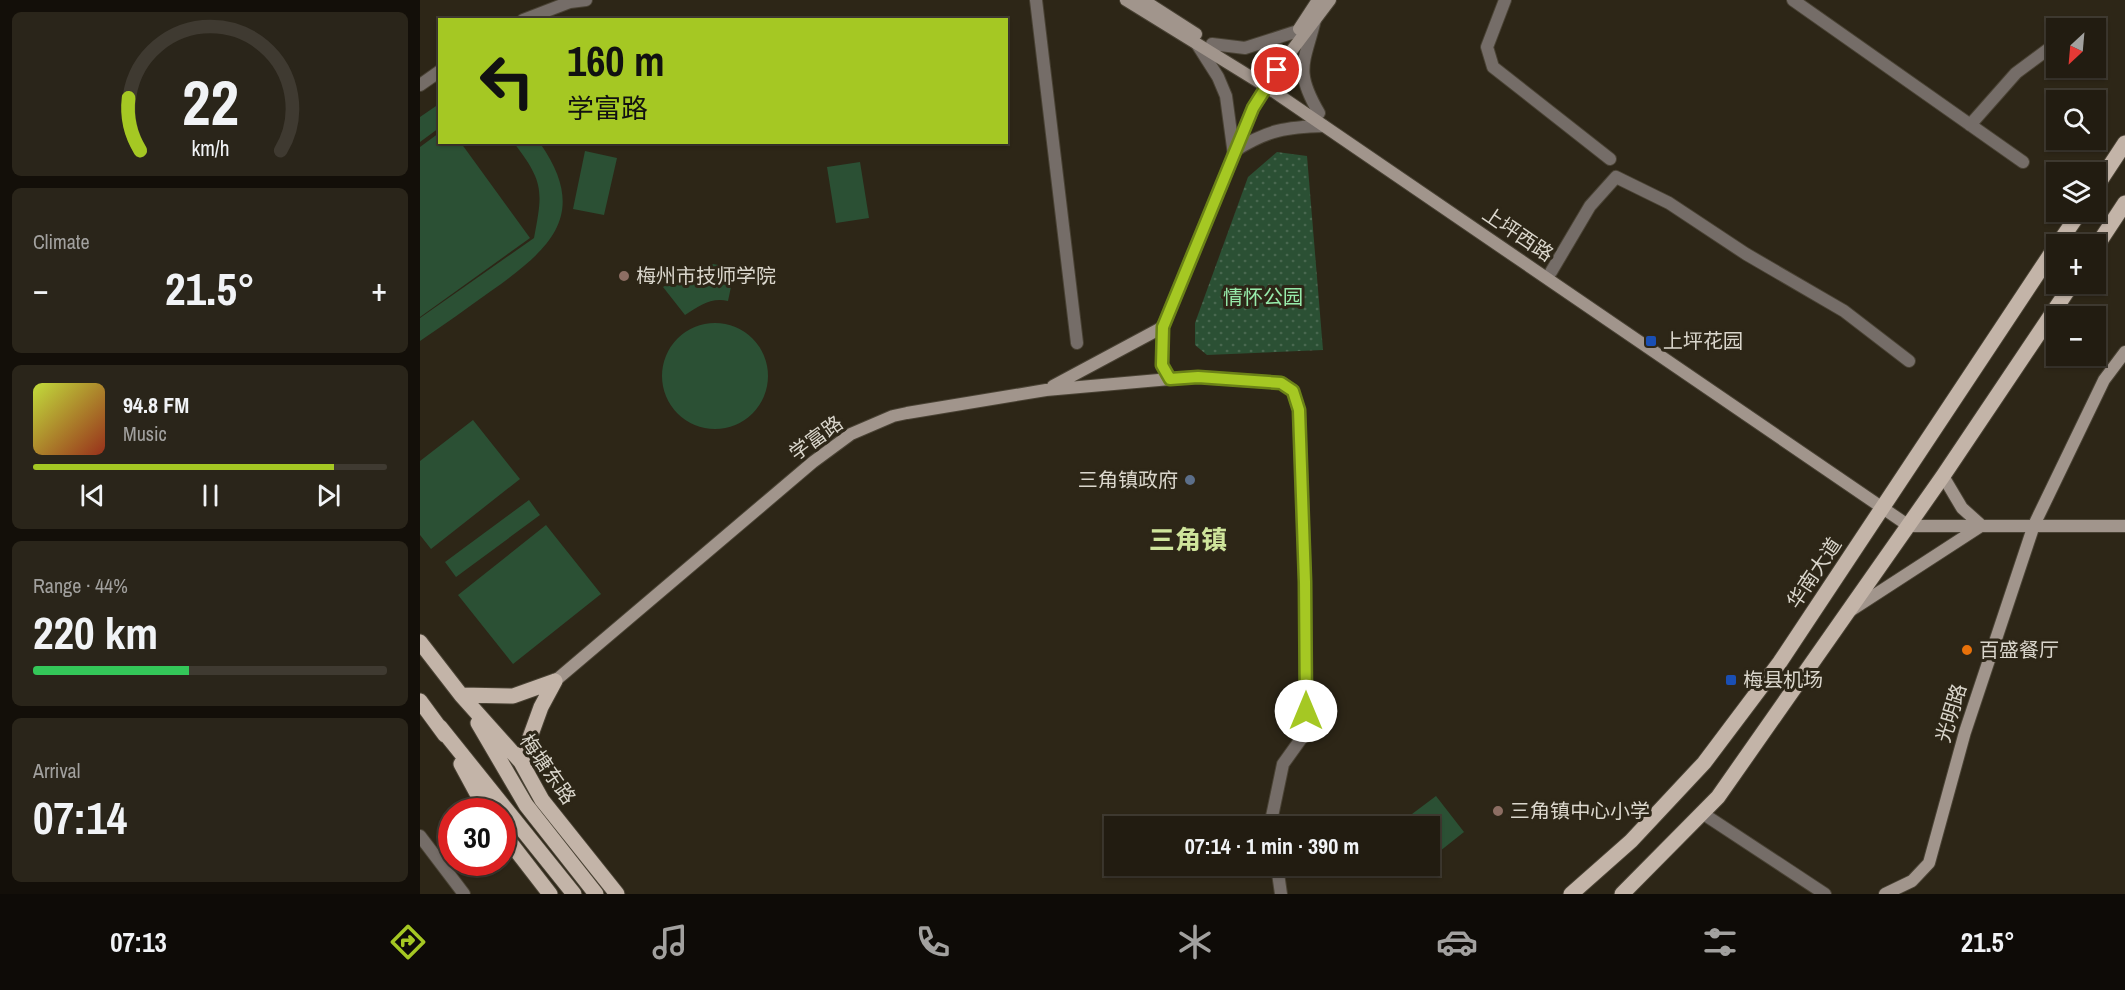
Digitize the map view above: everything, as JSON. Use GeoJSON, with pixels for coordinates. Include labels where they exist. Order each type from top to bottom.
{"type":"FeatureCollection","features":[{"type":"Feature","properties":{"kind":"main road"},"geometry":{"type":"LineString","coordinates":[[2106,172],[2125,143]]}},
{"type":"Feature","properties":{"kind":"main road"},"geometry":{"type":"LineString","coordinates":[[2105,234],[2125,203]]}},
{"type":"Feature","properties":{"kind":"main road","name":"华南大道"},"geometry":{"type":"LineString","coordinates":[[1571,894],[1631,841],[1704,763],[1799,633],[2046,262]]}},
{"type":"Feature","properties":{"kind":"main road"},"geometry":{"type":"LineString","coordinates":[[1622,894],[1718,796],[1909,526],[2065,294]]}},
{"type":"Feature","properties":{"kind":"main road"},"geometry":{"type":"LineString","coordinates":[[1799,633],[1821,650]]}},
{"type":"Feature","properties":{"kind":"main road","name":"梅塘东路"},"geometry":{"type":"LineString","coordinates":[[420,642],[461,695],[521,762],[542,800],[617,894]]}},
{"type":"Feature","properties":{"kind":"main road"},"geometry":{"type":"LineString","coordinates":[[461,695],[513,696],[555,681]]}},
{"type":"Feature","properties":{"kind":"main road"},"geometry":{"type":"LineString","coordinates":[[521,762],[539,713],[555,681]]}},
{"type":"Feature","properties":{"kind":"main road"},"geometry":{"type":"LineString","coordinates":[[461,695],[526,805],[596,894]]}},
{"type":"Feature","properties":{"kind":"main road"},"geometry":{"type":"LineString","coordinates":[[420,701],[574,894]]}},
{"type":"Feature","properties":{"kind":"main road"},"geometry":{"type":"LineString","coordinates":[[440,727],[479,798]]}},
{"type":"Feature","properties":{"kind":"main road"},"geometry":{"type":"LineString","coordinates":[[516,850],[550,894]]}},
{"type":"Feature","properties":{"kind":"street"},"geometry":{"type":"LineString","coordinates":[[529,18],[570,3],[586,0]]}},
{"type":"Feature","properties":{"kind":"street"},"geometry":{"type":"LineString","coordinates":[[1036,0],[1077,343]]}},
{"type":"Feature","properties":{"kind":"street","name":"上坪西路"},"geometry":{"type":"LineString","coordinates":[[1126,0],[1197,44],[1319,113],[1886,504]]}},
{"type":"Feature","properties":{"kind":"street","name":"上坪西路"},"geometry":{"type":"LineString","coordinates":[[1143,0],[1212,44],[1324,126],[1886,504]]}},
{"type":"Feature","properties":{"kind":"street"},"geometry":{"type":"LineString","coordinates":[[1170,379],[1162,365],[1163,327],[1253,108],[1266,82],[1318,0]]}},
{"type":"Feature","properties":{"kind":"street"},"geometry":{"type":"LineString","coordinates":[[1266,82],[1330,0]]}},
{"type":"Feature","properties":{"kind":"street"},"geometry":{"type":"LineString","coordinates":[[1505,0],[1487,47],[1492,67],[1610,159]]}},
{"type":"Feature","properties":{"kind":"street"},"geometry":{"type":"LineString","coordinates":[[1793,0],[2023,162]]}},
{"type":"Feature","properties":{"kind":"street"},"geometry":{"type":"LineString","coordinates":[[1212,44],[1245,48],[1311,24]]}},
{"type":"Feature","properties":{"kind":"street"},"geometry":{"type":"LineString","coordinates":[[1311,24],[1302,64],[1307,93],[1319,113]]}},
{"type":"Feature","properties":{"kind":"street"},"geometry":{"type":"LineString","coordinates":[[1197,44],[1218,77],[1226,96],[1235,153]]}},
{"type":"Feature","properties":{"kind":"street"},"geometry":{"type":"LineString","coordinates":[[1970,125],[2016,73],[2046,51]]}},
{"type":"Feature","properties":{"kind":"street"},"geometry":{"type":"LineString","coordinates":[[420,85],[438,72]]}},
{"type":"Feature","properties":{"kind":"street"},"geometry":{"type":"LineString","coordinates":[[1235,153],[1263,134],[1297,126],[1324,126]]}},
{"type":"Feature","properties":{"kind":"street"},"geometry":{"type":"LineString","coordinates":[[1551,272],[1590,206],[1616,177],[1669,203],[1746,254],[1844,311],[1909,361]]}},
{"type":"Feature","properties":{"kind":"street"},"geometry":{"type":"LineString","coordinates":[[1046,390],[1163,327]]}},
{"type":"Feature","properties":{"kind":"street","name":"光明路"},"geometry":{"type":"LineString","coordinates":[[1885,894],[1912,881],[1929,863],[1967,725],[2034,525],[2104,380],[2125,352]]}},
{"type":"Feature","properties":{"kind":"street","name":"学富路"},"geometry":{"type":"LineString","coordinates":[[555,681],[813,462],[851,434],[893,416],[1046,390],[1170,379],[1198,377],[1281,383],[1293,391],[1299,410],[1305,582],[1306,732],[1283,764],[1272,816]]}},
{"type":"Feature","properties":{"kind":"street"},"geometry":{"type":"LineString","coordinates":[[1943,476],[1962,508],[1982,526]]}},
{"type":"Feature","properties":{"kind":"street"},"geometry":{"type":"LineString","coordinates":[[1886,504],[1909,526],[2125,526]]}},
{"type":"Feature","properties":{"kind":"street"},"geometry":{"type":"LineString","coordinates":[[1846,613],[1982,526]]}},
{"type":"Feature","properties":{"kind":"street"},"geometry":{"type":"LineString","coordinates":[[1702,813],[1825,894]]}},
{"type":"Feature","properties":{"kind":"street"},"geometry":{"type":"LineString","coordinates":[[420,836],[464,894]]}},
{"type":"Feature","properties":{"kind":"street"},"geometry":{"type":"LineString","coordinates":[[1278,876],[1281,894]]}},
{"type":"Feature","properties":{"kind":"green space"},"geometry":{"type":"Polygon","coordinates":[[[438,105],[438,129],[420,142],[420,117],[438,105]]]}},
{"type":"Feature","properties":{"kind":"green space"},"geometry":{"type":"Polygon","coordinates":[[[438,134],[438,144],[462,144],[530,238],[420,317],[420,147],[438,134]]]}},
{"type":"Feature","properties":{"kind":"green space"},"geometry":{"type":"Polygon","coordinates":[[[515,144],[541,144],[555,168],[562,191],[562,210],[556,228],[546,245],[512,276],[420,341],[420,318],[534,238],[539,209],[539,188],[524,156],[515,144]]]}},
{"type":"Feature","properties":{"kind":"green space"},"geometry":{"type":"Polygon","coordinates":[[[585,151],[617,158],[604,215],[573,209],[585,151]]]}},
{"type":"Feature","properties":{"kind":"green space","name":"情怀公园"},"geometry":{"type":"Polygon","coordinates":[[[1277,152],[1307,156],[1323,350],[1207,355],[1195,345],[1195,323],[1248,177],[1277,152]]]}},
{"type":"Feature","properties":{"kind":"green space"},"geometry":{"type":"Polygon","coordinates":[[[860,162],[869,218],[836,223],[827,167],[860,162]]]}},
{"type":"Feature","properties":{"kind":"green space"},"geometry":{"type":"Polygon","coordinates":[[[713,264],[735,268],[728,301],[711,301],[685,315],[663,287],[691,270],[713,264]]]}},
{"type":"Feature","properties":{"kind":"green space"},"geometry":{"type":"Polygon","coordinates":[[[715,323],[735,327],[752,339],[764,356],[768,376],[764,396],[752,413],[735,425],[715,429],[695,425],[678,413],[666,396],[662,376],[666,356],[678,339],[695,327],[715,323]]]}},
{"type":"Feature","properties":{"kind":"green space"},"geometry":{"type":"Polygon","coordinates":[[[473,420],[520,479],[431,549],[420,535],[420,461],[473,420]]]}},
{"type":"Feature","properties":{"kind":"green space"},"geometry":{"type":"Polygon","coordinates":[[[529,500],[540,515],[456,577],[445,562],[529,500]]]}},
{"type":"Feature","properties":{"kind":"green space"},"geometry":{"type":"Polygon","coordinates":[[[546,525],[601,594],[513,664],[458,595],[546,525]]]}},
{"type":"Feature","properties":{"kind":"green space"},"geometry":{"type":"Polygon","coordinates":[[[1436,796],[1464,832],[1440,851],[1440,816],[1409,816],[1436,796]]]}},
{"type":"Feature","properties":{"kind":"place","name":"梅州市技师学院"},"geometry":{"type":"Point","coordinates":[624,276]}},
{"type":"Feature","properties":{"kind":"place","name":"上坪花园"},"geometry":{"type":"Point","coordinates":[1651,341]}},
{"type":"Feature","properties":{"kind":"place","name":"三角镇政府"},"geometry":{"type":"Point","coordinates":[1190,480]}},
{"type":"Feature","properties":{"kind":"place","name":"百盛餐厅"},"geometry":{"type":"Point","coordinates":[1967,650]}},
{"type":"Feature","properties":{"kind":"place","name":"梅县机场"},"geometry":{"type":"Point","coordinates":[1731,680]}},
{"type":"Feature","properties":{"kind":"place","name":"三角镇中心小学"},"geometry":{"type":"Point","coordinates":[1498,811]}},
{"type":"Feature","properties":{"kind":"district","name":"三角镇"},"geometry":{"type":"Point","coordinates":[1188,540]}},
{"type":"Feature","properties":{"kind":"route"},"geometry":{"type":"LineString","coordinates":[[1277,70],[1253,108],[1163,327],[1162,365],[1170,379],[1198,377],[1281,383],[1293,391],[1299,410],[1305,582],[1306,711]]}}]}
